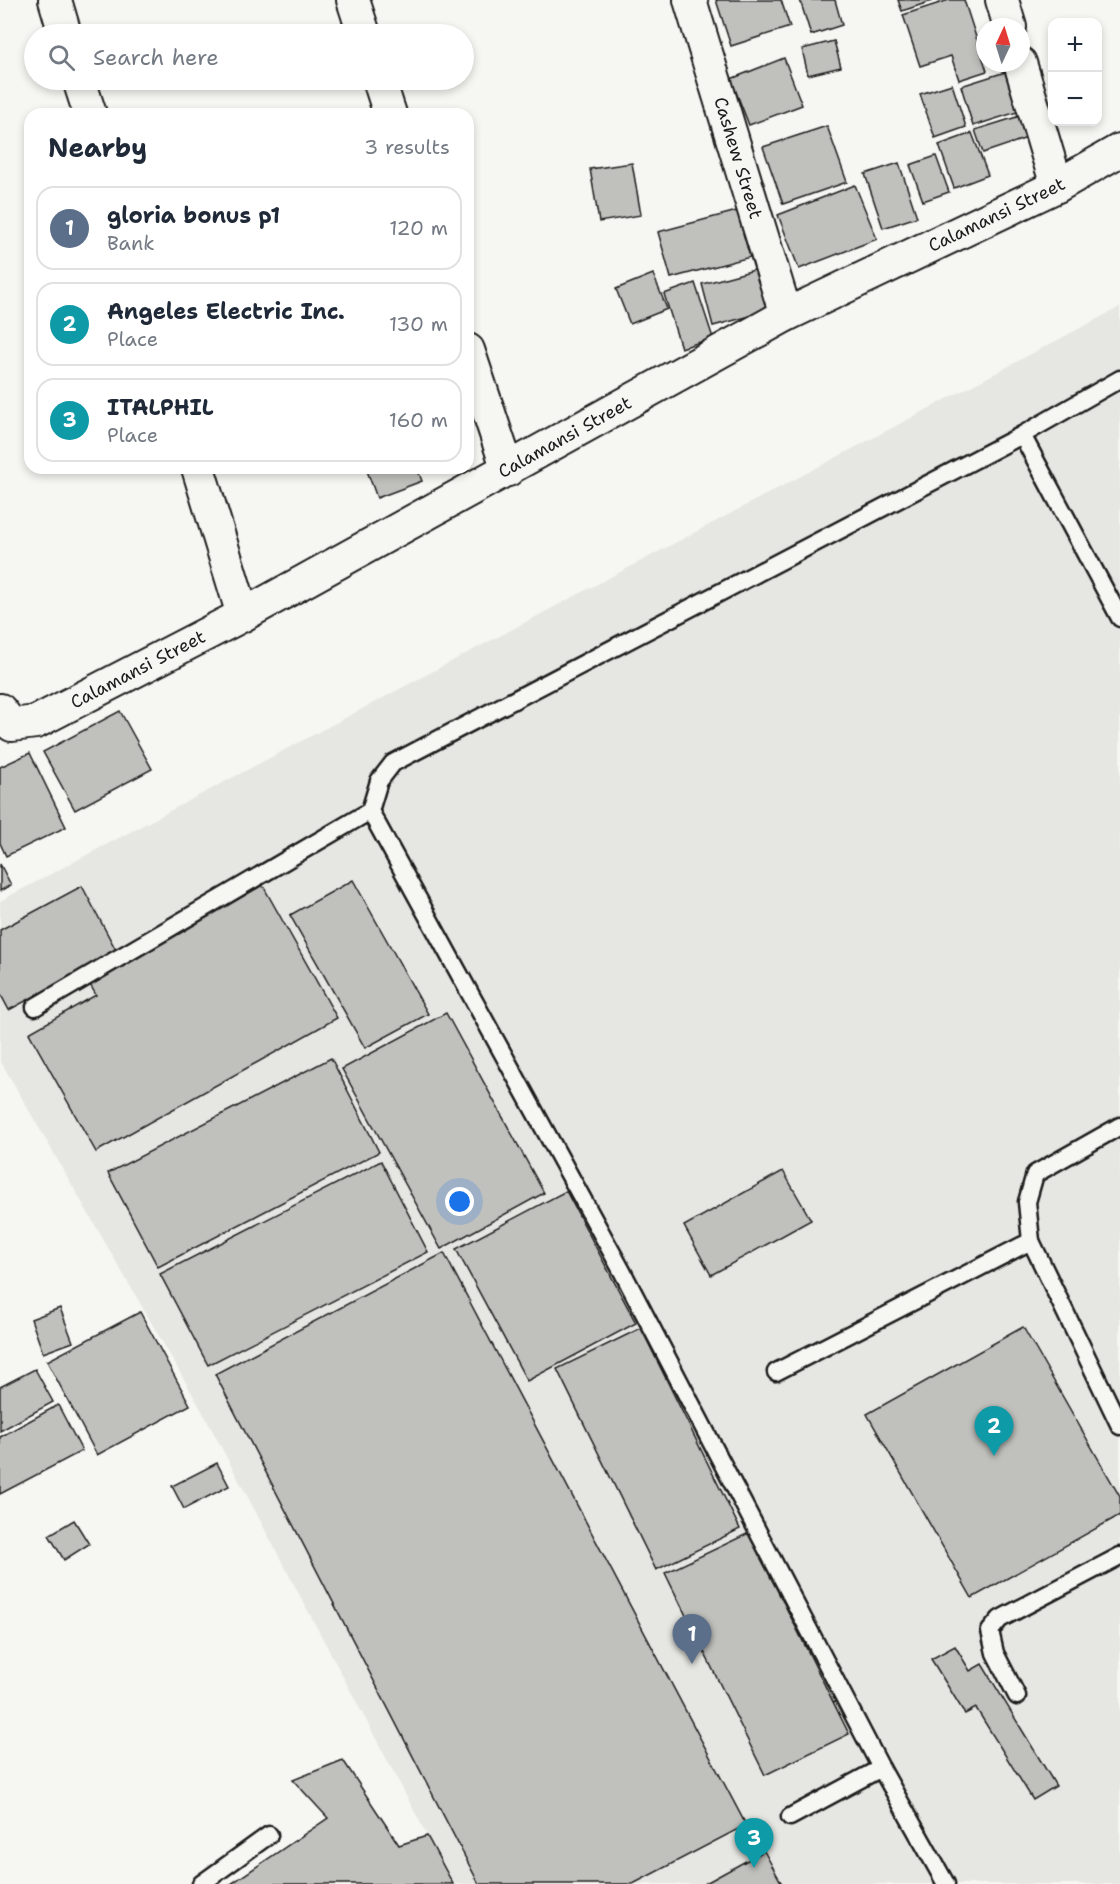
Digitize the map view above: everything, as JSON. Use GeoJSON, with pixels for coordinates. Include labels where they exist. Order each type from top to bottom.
{"type":"FeatureCollection","features":[{"type":"Feature","properties":{"kind":"street"},"geometry":{"type":"LineString","coordinates":[[54,0],[62,24]]}},
{"type":"Feature","properties":{"kind":"street"},"geometry":{"type":"LineString","coordinates":[[353,0],[361,24]]}},
{"type":"Feature","properties":{"kind":"street","name":"Cashew Street"},"geometry":{"type":"LineString","coordinates":[[690,0],[786,315]]}},
{"type":"Feature","properties":{"kind":"street"},"geometry":{"type":"LineString","coordinates":[[1002,0],[1007,18]]}},
{"type":"Feature","properties":{"kind":"street"},"geometry":{"type":"LineString","coordinates":[[1023,72],[1057,186]]}},
{"type":"Feature","properties":{"kind":"street"},"geometry":{"type":"LineString","coordinates":[[82,90],[88,108]]}},
{"type":"Feature","properties":{"kind":"street"},"geometry":{"type":"LineString","coordinates":[[382,90],[388,108]]}},
{"type":"Feature","properties":{"kind":"street","name":"Calamansi Street"},"geometry":{"type":"LineString","coordinates":[[6,718],[36,722],[243,615],[786,315],[1057,186],[1120,150]]}},
{"type":"Feature","properties":{"kind":"street"},"geometry":{"type":"LineString","coordinates":[[474,368],[508,470]]}},
{"type":"Feature","properties":{"kind":"street"},"geometry":{"type":"LineString","coordinates":[[200,474],[243,615]]}},
{"type":"Feature","properties":{"kind":"lane"},"geometry":{"type":"LineString","coordinates":[[35,1007],[370,810],[379,781],[393,764],[1022,435],[1120,379]]}},
{"type":"Feature","properties":{"kind":"lane"},"geometry":{"type":"LineString","coordinates":[[1022,435],[1120,618]]}},
{"type":"Feature","properties":{"kind":"lane"},"geometry":{"type":"LineString","coordinates":[[370,810],[622,1271],[881,1768],[946,1884]]}},
{"type":"Feature","properties":{"kind":"lane"},"geometry":{"type":"LineString","coordinates":[[1120,1126],[1035,1174],[1027,1202],[1031,1241],[1120,1426]]}},
{"type":"Feature","properties":{"kind":"lane"},"geometry":{"type":"LineString","coordinates":[[776,1372],[1031,1241]]}},
{"type":"Feature","properties":{"kind":"lane"},"geometry":{"type":"LineString","coordinates":[[1017,1696],[995,1653],[990,1631],[1000,1619],[1120,1556]]}},
{"type":"Feature","properties":{"kind":"lane"},"geometry":{"type":"LineString","coordinates":[[790,1817],[881,1768]]}},
{"type":"Feature","properties":{"kind":"lane"},"geometry":{"type":"LineString","coordinates":[[201,1884],[269,1835]]}},
{"type":"Feature","properties":{"kind":"shaded area"},"geometry":{"type":"Polygon","coordinates":[[[1120,307],[1120,1884],[453,1884],[201,1409],[0,1060],[0,901],[1120,307]]]}},
{"type":"Feature","properties":{"kind":"building"},"geometry":{"type":"Polygon","coordinates":[[[716,0],[781,0],[790,27],[731,46],[716,0]]]}},
{"type":"Feature","properties":{"kind":"building"},"geometry":{"type":"Polygon","coordinates":[[[800,0],[835,0],[842,25],[811,35],[800,0]]]}},
{"type":"Feature","properties":{"kind":"building"},"geometry":{"type":"Polygon","coordinates":[[[898,0],[935,0],[902,11],[898,0]]]}},
{"type":"Feature","properties":{"kind":"building"},"geometry":{"type":"Polygon","coordinates":[[[949,0],[964,0],[976,37],[976,72],[984,72],[959,80],[951,56],[920,66],[903,15],[949,0]]]}},
{"type":"Feature","properties":{"kind":"building"},"geometry":{"type":"Polygon","coordinates":[[[834,41],[841,67],[808,75],[802,49],[834,41]]]}},
{"type":"Feature","properties":{"kind":"building"},"geometry":{"type":"Polygon","coordinates":[[[784,58],[802,105],[749,125],[731,79],[784,58]]]}},
{"type":"Feature","properties":{"kind":"building"},"geometry":{"type":"Polygon","coordinates":[[[1005,72],[1019,72],[1030,108],[973,126],[961,86],[1005,72]]]}},
{"type":"Feature","properties":{"kind":"building"},"geometry":{"type":"Polygon","coordinates":[[[952,84],[966,127],[935,138],[920,94],[952,84]]]}},
{"type":"Feature","properties":{"kind":"building"},"geometry":{"type":"Polygon","coordinates":[[[1020,116],[1027,138],[983,153],[975,130],[1020,116]]]}},
{"type":"Feature","properties":{"kind":"building"},"geometry":{"type":"Polygon","coordinates":[[[827,126],[847,182],[783,204],[763,147],[827,126]]]}},
{"type":"Feature","properties":{"kind":"building"},"geometry":{"type":"Polygon","coordinates":[[[972,133],[988,175],[954,188],[939,145],[972,133]]]}},
{"type":"Feature","properties":{"kind":"building"},"geometry":{"type":"Polygon","coordinates":[[[936,156],[949,192],[923,201],[910,165],[936,156]]]}},
{"type":"Feature","properties":{"kind":"building"},"geometry":{"type":"Polygon","coordinates":[[[632,163],[641,215],[599,222],[590,169],[632,163]]]}},
{"type":"Feature","properties":{"kind":"building"},"geometry":{"type":"Polygon","coordinates":[[[899,163],[917,217],[883,228],[865,174],[899,163]]]}},
{"type":"Feature","properties":{"kind":"building"},"geometry":{"type":"Polygon","coordinates":[[[855,185],[877,239],[799,269],[778,215],[855,185]]]}},
{"type":"Feature","properties":{"kind":"building"},"geometry":{"type":"Polygon","coordinates":[[[737,211],[750,257],[671,278],[658,232],[737,211]]]}},
{"type":"Feature","properties":{"kind":"building"},"geometry":{"type":"Polygon","coordinates":[[[758,269],[769,311],[713,326],[702,284],[758,269]]]}},
{"type":"Feature","properties":{"kind":"building"},"geometry":{"type":"Polygon","coordinates":[[[653,274],[667,309],[630,324],[616,289],[653,274]]]}},
{"type":"Feature","properties":{"kind":"building"},"geometry":{"type":"Polygon","coordinates":[[[695,283],[713,338],[681,348],[664,294],[695,283]]]}},
{"type":"Feature","properties":{"kind":"building"},"geometry":{"type":"Polygon","coordinates":[[[368,474],[419,474],[422,481],[377,498],[368,474]]]}},
{"type":"Feature","properties":{"kind":"building"},"geometry":{"type":"Polygon","coordinates":[[[120,711],[152,769],[75,810],[43,752],[120,711]]]}},
{"type":"Feature","properties":{"kind":"building"},"geometry":{"type":"Polygon","coordinates":[[[30,753],[66,827],[6,856],[0,843],[0,767],[30,753]]]}},
{"type":"Feature","properties":{"kind":"building"},"geometry":{"type":"Polygon","coordinates":[[[0,864],[11,885],[0,891],[0,864]]]}},
{"type":"Feature","properties":{"kind":"building"},"geometry":{"type":"Polygon","coordinates":[[[353,880],[428,1014],[365,1048],[290,915],[353,880]]]}},
{"type":"Feature","properties":{"kind":"building"},"geometry":{"type":"Polygon","coordinates":[[[262,884],[337,1018],[96,1152],[29,1033],[96,995],[88,981],[262,884]]]}},
{"type":"Feature","properties":{"kind":"building"},"geometry":{"type":"Polygon","coordinates":[[[82,886],[117,952],[9,1010],[0,993],[0,930],[82,886]]]}},
{"type":"Feature","properties":{"kind":"building"},"geometry":{"type":"Polygon","coordinates":[[[446,1013],[544,1193],[441,1249],[342,1069],[446,1013]]]}},
{"type":"Feature","properties":{"kind":"building"},"geometry":{"type":"Polygon","coordinates":[[[331,1058],[379,1152],[158,1267],[108,1173],[331,1058]]]}},
{"type":"Feature","properties":{"kind":"building"},"geometry":{"type":"Polygon","coordinates":[[[381,1161],[428,1252],[208,1365],[160,1274],[381,1161]]]}},
{"type":"Feature","properties":{"kind":"building"},"geometry":{"type":"Polygon","coordinates":[[[783,1171],[811,1220],[711,1275],[684,1226],[783,1171]]]}},
{"type":"Feature","properties":{"kind":"building"},"geometry":{"type":"Polygon","coordinates":[[[566,1191],[636,1323],[527,1381],[456,1249],[566,1191]]]}},
{"type":"Feature","properties":{"kind":"building"},"geometry":{"type":"Polygon","coordinates":[[[444,1253],[746,1825],[633,1884],[479,1884],[215,1374],[444,1253]]]}},
{"type":"Feature","properties":{"kind":"building"},"geometry":{"type":"Polygon","coordinates":[[[60,1308],[73,1342],[43,1353],[31,1319],[60,1308]]]}},
{"type":"Feature","properties":{"kind":"building"},"geometry":{"type":"Polygon","coordinates":[[[140,1312],[190,1405],[97,1455],[47,1361],[140,1312]]]}},
{"type":"Feature","properties":{"kind":"building"},"geometry":{"type":"Polygon","coordinates":[[[1023,1327],[1120,1497],[1120,1515],[972,1598],[867,1414],[1023,1327]]]}},
{"type":"Feature","properties":{"kind":"building"},"geometry":{"type":"Polygon","coordinates":[[[641,1328],[740,1529],[656,1570],[557,1369],[641,1328]]]}},
{"type":"Feature","properties":{"kind":"building"},"geometry":{"type":"Polygon","coordinates":[[[35,1369],[53,1402],[0,1431],[0,1387],[35,1369]]]}},
{"type":"Feature","properties":{"kind":"building"},"geometry":{"type":"Polygon","coordinates":[[[58,1405],[82,1451],[0,1494],[0,1437],[58,1405]]]}},
{"type":"Feature","properties":{"kind":"building"},"geometry":{"type":"Polygon","coordinates":[[[217,1463],[229,1486],[184,1509],[172,1486],[217,1463]]]}},
{"type":"Feature","properties":{"kind":"building"},"geometry":{"type":"Polygon","coordinates":[[[74,1520],[89,1544],[64,1560],[49,1535],[74,1520]]]}},
{"type":"Feature","properties":{"kind":"building"},"geometry":{"type":"Polygon","coordinates":[[[749,1533],[849,1734],[765,1775],[665,1573],[749,1533]]]}},
{"type":"Feature","properties":{"kind":"building"},"geometry":{"type":"Polygon","coordinates":[[[955,1646],[970,1671],[982,1664],[1056,1786],[1033,1800],[976,1708],[965,1714],[931,1659],[955,1646]]]}},
{"type":"Feature","properties":{"kind":"building"},"geometry":{"type":"Polygon","coordinates":[[[343,1760],[399,1845],[427,1836],[453,1884],[231,1884],[328,1818],[293,1780],[343,1760]]]}},
{"type":"Feature","properties":{"kind":"building"},"geometry":{"type":"Polygon","coordinates":[[[764,1851],[782,1884],[704,1884],[764,1851]]]}},
{"type":"Feature","properties":{"kind":"place","name":"Angeles Electric Inc."},"geometry":{"type":"Point","coordinates":[994,1456]}},
{"type":"Feature","properties":{"kind":"place","name":"gloria bonus p1"},"geometry":{"type":"Point","coordinates":[692,1664]}},
{"type":"Feature","properties":{"kind":"place","name":"ITALPHIL"},"geometry":{"type":"Point","coordinates":[754,1868]}}]}
